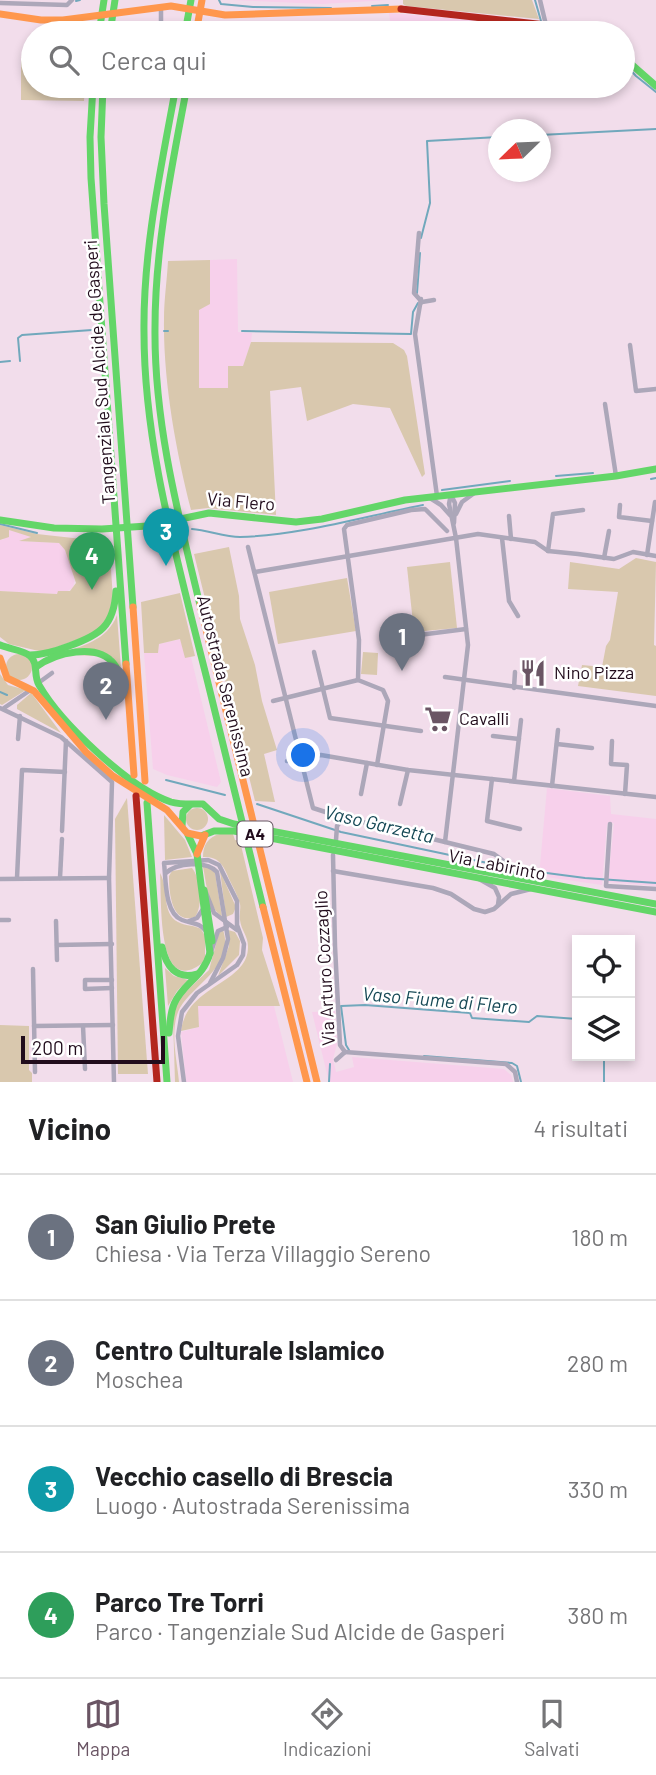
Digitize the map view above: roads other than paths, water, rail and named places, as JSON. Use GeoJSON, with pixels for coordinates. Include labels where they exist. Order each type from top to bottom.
{"type":"FeatureCollection","features":[{"type":"Feature","properties":{"kind":"main road"},"geometry":{"type":"LineString","coordinates":[[101,21],[104,0]]}},
{"type":"Feature","properties":{"kind":"main road"},"geometry":{"type":"LineString","coordinates":[[112,21],[116,0]]}},
{"type":"Feature","properties":{"kind":"main road"},"geometry":{"type":"LineString","coordinates":[[188,21],[191,0]]}},
{"type":"Feature","properties":{"kind":"main road"},"geometry":{"type":"LineString","coordinates":[[198,21],[202,0]]}},
{"type":"Feature","properties":{"kind":"main road"},"geometry":{"type":"LineString","coordinates":[[3,15],[41,20],[83,18],[171,6],[215,14],[252,15],[394,4],[512,21]]}},
{"type":"Feature","properties":{"kind":"main road"},"geometry":{"type":"LineString","coordinates":[[635,68],[656,86]]}},
{"type":"Feature","properties":{"kind":"main road","name":"Tangenziale Sud Alcide de Gasperi"},"geometry":{"type":"LineString","coordinates":[[93,98],[90,163],[134,775]]}},
{"type":"Feature","properties":{"kind":"main road","name":"Tangenziale Sud Alcide de Gasperi"},"geometry":{"type":"LineString","coordinates":[[103,98],[104,204],[145,781]]}},
{"type":"Feature","properties":{"kind":"main road","name":"Autostrada Serenissima"},"geometry":{"type":"LineString","coordinates":[[174,98],[146,273],[144,361],[149,425],[167,518],[307,1082]]}},
{"type":"Feature","properties":{"kind":"main road","name":"Autostrada Serenissima"},"geometry":{"type":"LineString","coordinates":[[185,98],[160,240],[156,282],[155,359],[162,436],[178,515],[317,1082]]}},
{"type":"Feature","properties":{"kind":"main road","name":"Via Flero"},"geometry":{"type":"LineString","coordinates":[[0,520],[54,527],[102,529],[153,525],[191,515],[217,513],[283,522],[310,521],[428,497],[656,470]]}},
{"type":"Feature","properties":{"kind":"main road"},"geometry":{"type":"LineString","coordinates":[[0,645],[16,652],[43,656],[98,635],[108,625],[116,610],[115,564],[119,550]]}},
{"type":"Feature","properties":{"kind":"main road"},"geometry":{"type":"LineString","coordinates":[[22,684],[35,682],[53,658],[89,651],[106,657],[117,667],[121,676],[130,724]]}},
{"type":"Feature","properties":{"kind":"main road"},"geometry":{"type":"LineString","coordinates":[[3,667],[6,659],[16,652]]}},
{"type":"Feature","properties":{"kind":"main road","name":"Via Labirinto"},"geometry":{"type":"LineString","coordinates":[[30,655],[35,682],[69,740],[113,776],[167,810],[185,830],[196,836],[234,831],[265,833],[656,904]]}},
{"type":"Feature","properties":{"kind":"main road","name":"Via Labirinto"},"geometry":{"type":"LineString","coordinates":[[0,658],[5,675],[10,681],[22,684],[35,682]]}},
{"type":"Feature","properties":{"kind":"main road","name":"Via Labirinto"},"geometry":{"type":"LineString","coordinates":[[35,682],[93,750],[135,782],[166,800],[179,804],[206,805],[213,814],[226,822],[265,833]]}},
{"type":"Feature","properties":{"kind":"main road"},"geometry":{"type":"LineString","coordinates":[[135,796],[157,1082]]}},
{"type":"Feature","properties":{"kind":"main road"},"geometry":{"type":"LineString","coordinates":[[147,803],[167,1082]]}},
{"type":"Feature","properties":{"kind":"main road"},"geometry":{"type":"LineString","coordinates":[[195,803],[183,812],[181,820],[197,855],[210,953]]}},
{"type":"Feature","properties":{"kind":"main road"},"geometry":{"type":"LineString","coordinates":[[197,855],[214,824],[213,814]]}},
{"type":"Feature","properties":{"kind":"main road","name":"Via Labirinto"},"geometry":{"type":"LineString","coordinates":[[348,848],[476,877],[656,912]]}},
{"type":"Feature","properties":{"kind":"main road"},"geometry":{"type":"LineString","coordinates":[[165,1056],[169,1047],[169,1018],[174,1002],[208,964],[211,928],[199,872]]}},
{"type":"Feature","properties":{"kind":"main road"},"geometry":{"type":"LineString","coordinates":[[155,914],[163,956],[169,967],[185,976],[203,971]]}},
{"type":"Feature","properties":{"kind":"street"},"geometry":{"type":"LineString","coordinates":[[0,3],[67,5],[72,0]]}},
{"type":"Feature","properties":{"kind":"street"},"geometry":{"type":"LineString","coordinates":[[540,0],[546,21]]}},
{"type":"Feature","properties":{"kind":"street"},"geometry":{"type":"LineString","coordinates":[[3,15],[8,2]]}},
{"type":"Feature","properties":{"kind":"street"},"geometry":{"type":"LineString","coordinates":[[161,21],[162,7]]}},
{"type":"Feature","properties":{"kind":"street"},"geometry":{"type":"LineString","coordinates":[[419,233],[414,293],[421,301]]}},
{"type":"Feature","properties":{"kind":"street"},"geometry":{"type":"LineString","coordinates":[[421,301],[434,300]]}},
{"type":"Feature","properties":{"kind":"street"},"geometry":{"type":"LineString","coordinates":[[421,301],[415,334],[437,496]]}},
{"type":"Feature","properties":{"kind":"street"},"geometry":{"type":"LineString","coordinates":[[630,345],[636,391],[656,389]]}},
{"type":"Feature","properties":{"kind":"street"},"geometry":{"type":"LineString","coordinates":[[605,404],[616,476]]}},
{"type":"Feature","properties":{"kind":"street"},"geometry":{"type":"LineString","coordinates":[[453,515],[462,502],[479,491]]}},
{"type":"Feature","properties":{"kind":"street"},"geometry":{"type":"LineString","coordinates":[[445,842],[468,645],[453,515],[449,504],[451,494]]}},
{"type":"Feature","properties":{"kind":"street"},"geometry":{"type":"LineString","coordinates":[[428,497],[453,515]]}},
{"type":"Feature","properties":{"kind":"street"},"geometry":{"type":"LineString","coordinates":[[647,555],[655,502]]}},
{"type":"Feature","properties":{"kind":"street"},"geometry":{"type":"LineString","coordinates":[[620,505],[619,517],[652,521]]}},
{"type":"Feature","properties":{"kind":"street"},"geometry":{"type":"LineString","coordinates":[[358,680],[359,640],[344,529],[347,525],[425,509],[447,531]]}},
{"type":"Feature","properties":{"kind":"street"},"geometry":{"type":"LineString","coordinates":[[548,551],[553,514],[583,510]]}},
{"type":"Feature","properties":{"kind":"street"},"geometry":{"type":"LineString","coordinates":[[509,516],[511,539]]}},
{"type":"Feature","properties":{"kind":"street"},"geometry":{"type":"LineString","coordinates":[[604,558],[609,531]]}},
{"type":"Feature","properties":{"kind":"street"},"geometry":{"type":"LineString","coordinates":[[255,572],[478,534],[535,542],[548,551],[604,558],[614,559],[633,552],[656,556]]}},
{"type":"Feature","properties":{"kind":"street"},"geometry":{"type":"LineString","coordinates":[[502,538],[509,601],[518,616]]}},
{"type":"Feature","properties":{"kind":"street"},"geometry":{"type":"LineString","coordinates":[[248,547],[300,758]]}},
{"type":"Feature","properties":{"kind":"street"},"geometry":{"type":"LineString","coordinates":[[407,654],[411,636],[466,629]]}},
{"type":"Feature","properties":{"kind":"street"},"geometry":{"type":"LineString","coordinates":[[314,652],[330,718],[421,731]]}},
{"type":"Feature","properties":{"kind":"street"},"geometry":{"type":"LineString","coordinates":[[514,688],[515,672]]}},
{"type":"Feature","properties":{"kind":"street"},"geometry":{"type":"LineString","coordinates":[[52,673],[35,682],[2,708],[69,740],[112,782],[109,878],[114,1082]]}},
{"type":"Feature","properties":{"kind":"street"},"geometry":{"type":"LineString","coordinates":[[445,677],[656,706]]}},
{"type":"Feature","properties":{"kind":"street"},"geometry":{"type":"LineString","coordinates":[[273,701],[358,680],[379,688],[386,694],[388,701],[377,765]]}},
{"type":"Feature","properties":{"kind":"street"},"geometry":{"type":"LineString","coordinates":[[18,739],[20,716]]}},
{"type":"Feature","properties":{"kind":"street"},"geometry":{"type":"LineString","coordinates":[[514,781],[521,720]]}},
{"type":"Feature","properties":{"kind":"street"},"geometry":{"type":"LineString","coordinates":[[552,786],[558,730]]}},
{"type":"Feature","properties":{"kind":"street"},"geometry":{"type":"LineString","coordinates":[[493,736],[519,739]]}},
{"type":"Feature","properties":{"kind":"street"},"geometry":{"type":"LineString","coordinates":[[62,831],[69,740]]}},
{"type":"Feature","properties":{"kind":"street"},"geometry":{"type":"LineString","coordinates":[[612,741],[611,764],[627,765],[625,794]]}},
{"type":"Feature","properties":{"kind":"street"},"geometry":{"type":"LineString","coordinates":[[557,744],[592,748]]}},
{"type":"Feature","properties":{"kind":"street"},"geometry":{"type":"LineString","coordinates":[[287,761],[321,755],[453,776],[656,797]]}},
{"type":"Feature","properties":{"kind":"street","name":"Via Labirinto"},"geometry":{"type":"LineString","coordinates":[[300,758],[313,808],[338,816],[342,820],[351,819],[494,854],[517,879]]}},
{"type":"Feature","properties":{"kind":"street"},"geometry":{"type":"LineString","coordinates":[[361,794],[367,763]]}},
{"type":"Feature","properties":{"kind":"street"},"geometry":{"type":"LineString","coordinates":[[17,878],[22,770],[65,772]]}},
{"type":"Feature","properties":{"kind":"street"},"geometry":{"type":"LineString","coordinates":[[400,804],[408,770]]}},
{"type":"Feature","properties":{"kind":"street"},"geometry":{"type":"LineString","coordinates":[[492,779],[487,821],[520,829]]}},
{"type":"Feature","properties":{"kind":"street"},"geometry":{"type":"LineString","coordinates":[[336,834],[342,820]]}},
{"type":"Feature","properties":{"kind":"street"},"geometry":{"type":"LineString","coordinates":[[598,893],[606,882],[610,824]]}},
{"type":"Feature","properties":{"kind":"street"},"geometry":{"type":"LineString","coordinates":[[60,878],[62,839]]}},
{"type":"Feature","properties":{"kind":"street","name":"Via Arturo Cozzaglio"},"geometry":{"type":"LineString","coordinates":[[333,855],[341,1045],[345,1052],[336,1060]]}},
{"type":"Feature","properties":{"kind":"street","name":"Via Labirinto"},"geometry":{"type":"LineString","coordinates":[[494,874],[502,867],[501,859]]}},
{"type":"Feature","properties":{"kind":"street"},"geometry":{"type":"LineString","coordinates":[[207,932],[201,925],[179,919],[173,914],[164,863],[208,860],[219,865],[238,904],[237,922],[231,928],[217,933],[210,953]]}},
{"type":"Feature","properties":{"kind":"street"},"geometry":{"type":"LineString","coordinates":[[166,874],[167,870],[174,868],[205,864],[212,866],[217,872],[228,944],[219,968],[207,986]]}},
{"type":"Feature","properties":{"kind":"street","name":"Via Arturo Cozzaglio"},"geometry":{"type":"LineString","coordinates":[[333,872],[433,888],[452,894],[480,911],[490,912],[498,905]]}},
{"type":"Feature","properties":{"kind":"street"},"geometry":{"type":"LineString","coordinates":[[476,877],[495,888],[499,897],[498,905]]}},
{"type":"Feature","properties":{"kind":"street"},"geometry":{"type":"LineString","coordinates":[[0,879],[109,878]]}},
{"type":"Feature","properties":{"kind":"street"},"geometry":{"type":"LineString","coordinates":[[606,882],[656,889]]}},
{"type":"Feature","properties":{"kind":"street"},"geometry":{"type":"LineString","coordinates":[[184,1082],[179,1023],[189,1001],[229,972],[240,960],[244,947],[231,928],[212,910],[203,887]]}},
{"type":"Feature","properties":{"kind":"street"},"geometry":{"type":"LineString","coordinates":[[498,905],[511,894],[533,888]]}},
{"type":"Feature","properties":{"kind":"street"},"geometry":{"type":"LineString","coordinates":[[190,921],[199,916],[203,908]]}},
{"type":"Feature","properties":{"kind":"street"},"geometry":{"type":"LineString","coordinates":[[0,920],[9,920]]}},
{"type":"Feature","properties":{"kind":"street"},"geometry":{"type":"LineString","coordinates":[[56,921],[57,960]]}},
{"type":"Feature","properties":{"kind":"street"},"geometry":{"type":"LineString","coordinates":[[57,945],[112,944]]}},
{"type":"Feature","properties":{"kind":"street"},"geometry":{"type":"LineString","coordinates":[[33,968],[34,1072]]}},
{"type":"Feature","properties":{"kind":"street"},"geometry":{"type":"LineString","coordinates":[[112,980],[85,981],[86,989],[112,988]]}},
{"type":"Feature","properties":{"kind":"street"},"geometry":{"type":"LineString","coordinates":[[34,1026],[113,1025]]}},
{"type":"Feature","properties":{"kind":"street"},"geometry":{"type":"LineString","coordinates":[[83,1026],[85,1069]]}},
{"type":"Feature","properties":{"kind":"street"},"geometry":{"type":"LineString","coordinates":[[345,1052],[506,1064],[515,1072],[517,1082]]}},
{"type":"Feature","properties":{"kind":"waterway"},"geometry":{"type":"LineString","coordinates":[[76,1],[80,0]]}},
{"type":"Feature","properties":{"kind":"waterway"},"geometry":{"type":"LineString","coordinates":[[219,0],[221,4],[253,7],[331,8]]}},
{"type":"Feature","properties":{"kind":"waterway"},"geometry":{"type":"LineString","coordinates":[[535,0],[541,21]]}},
{"type":"Feature","properties":{"kind":"waterway"},"geometry":{"type":"LineString","coordinates":[[372,6],[388,5]]}},
{"type":"Feature","properties":{"kind":"waterway"},"geometry":{"type":"LineString","coordinates":[[635,75],[656,92]]}},
{"type":"Feature","properties":{"kind":"waterway"},"geometry":{"type":"LineString","coordinates":[[551,134],[656,129]]}},
{"type":"Feature","properties":{"kind":"waterway"},"geometry":{"type":"LineString","coordinates":[[421,238],[430,203],[427,141],[488,138]]}},
{"type":"Feature","properties":{"kind":"waterway"},"geometry":{"type":"LineString","coordinates":[[417,293],[420,253]]}},
{"type":"Feature","properties":{"kind":"waterway"},"geometry":{"type":"LineString","coordinates":[[242,331],[411,334],[413,312],[418,303]]}},
{"type":"Feature","properties":{"kind":"waterway"},"geometry":{"type":"LineString","coordinates":[[20,361],[18,338],[22,335],[92,330]]}},
{"type":"Feature","properties":{"kind":"waterway"},"geometry":{"type":"LineString","coordinates":[[0,362],[10,361]]}},
{"type":"Feature","properties":{"kind":"waterway"},"geometry":{"type":"LineString","coordinates":[[556,476],[593,473]]}},
{"type":"Feature","properties":{"kind":"waterway"},"geometry":{"type":"LineString","coordinates":[[651,479],[656,478]]}},
{"type":"Feature","properties":{"kind":"waterway"},"geometry":{"type":"LineString","coordinates":[[442,490],[510,481]]}},
{"type":"Feature","properties":{"kind":"waterway"},"geometry":{"type":"LineString","coordinates":[[192,529],[234,537],[263,536],[423,505]]}},
{"type":"Feature","properties":{"kind":"waterway"},"geometry":{"type":"LineString","coordinates":[[0,524],[37,533]]}},
{"type":"Feature","properties":{"kind":"waterway","name":"Vaso Garzetta"},"geometry":{"type":"LineString","coordinates":[[0,692],[7,695]]}},
{"type":"Feature","properties":{"kind":"waterway","name":"Vaso Garzetta"},"geometry":{"type":"LineString","coordinates":[[166,780],[225,795]]}},
{"type":"Feature","properties":{"kind":"waterway","name":"Vaso Garzetta"},"geometry":{"type":"LineString","coordinates":[[257,804],[341,832],[497,865]]}},
{"type":"Feature","properties":{"kind":"waterway","name":"Vaso Garzetta"},"geometry":{"type":"LineString","coordinates":[[516,869],[656,883]]}},
{"type":"Feature","properties":{"kind":"waterway","name":"Vaso Fiume di Flero"},"geometry":{"type":"LineString","coordinates":[[349,1050],[341,1006],[365,1005],[470,1013],[472,1018],[529,1022],[537,1016],[572,1019]]}},
{"type":"Feature","properties":{"kind":"waterway"},"geometry":{"type":"LineString","coordinates":[[424,1056],[512,1063],[517,1066],[521,1082]]}},
{"type":"Feature","properties":{"kind":"waterway","name":"Vaso Fiume di Flero"},"geometry":{"type":"LineString","coordinates":[[604,1061],[604,1082]]}},
{"type":"Feature","properties":{"kind":"waterway"},"geometry":{"type":"LineString","coordinates":[[329,1082],[330,1064]]}},
{"type":"Feature","properties":{"kind":"place","name":"Vecchio casello di Brescia"},"geometry":{"type":"Point","coordinates":[166,566]}},
{"type":"Feature","properties":{"kind":"place","name":"Parco Tre Torri"},"geometry":{"type":"Point","coordinates":[92,590]}},
{"type":"Feature","properties":{"kind":"place","name":"San Giulio Prete"},"geometry":{"type":"Point","coordinates":[402,671]}},
{"type":"Feature","properties":{"kind":"place","name":"Nino Pizza"},"geometry":{"type":"Point","coordinates":[533,673]}},
{"type":"Feature","properties":{"kind":"place","name":"Cavalli"},"geometry":{"type":"Point","coordinates":[438,719]}},
{"type":"Feature","properties":{"kind":"place","name":"Centro Culturale Islamico"},"geometry":{"type":"Point","coordinates":[106,720]}}]}
